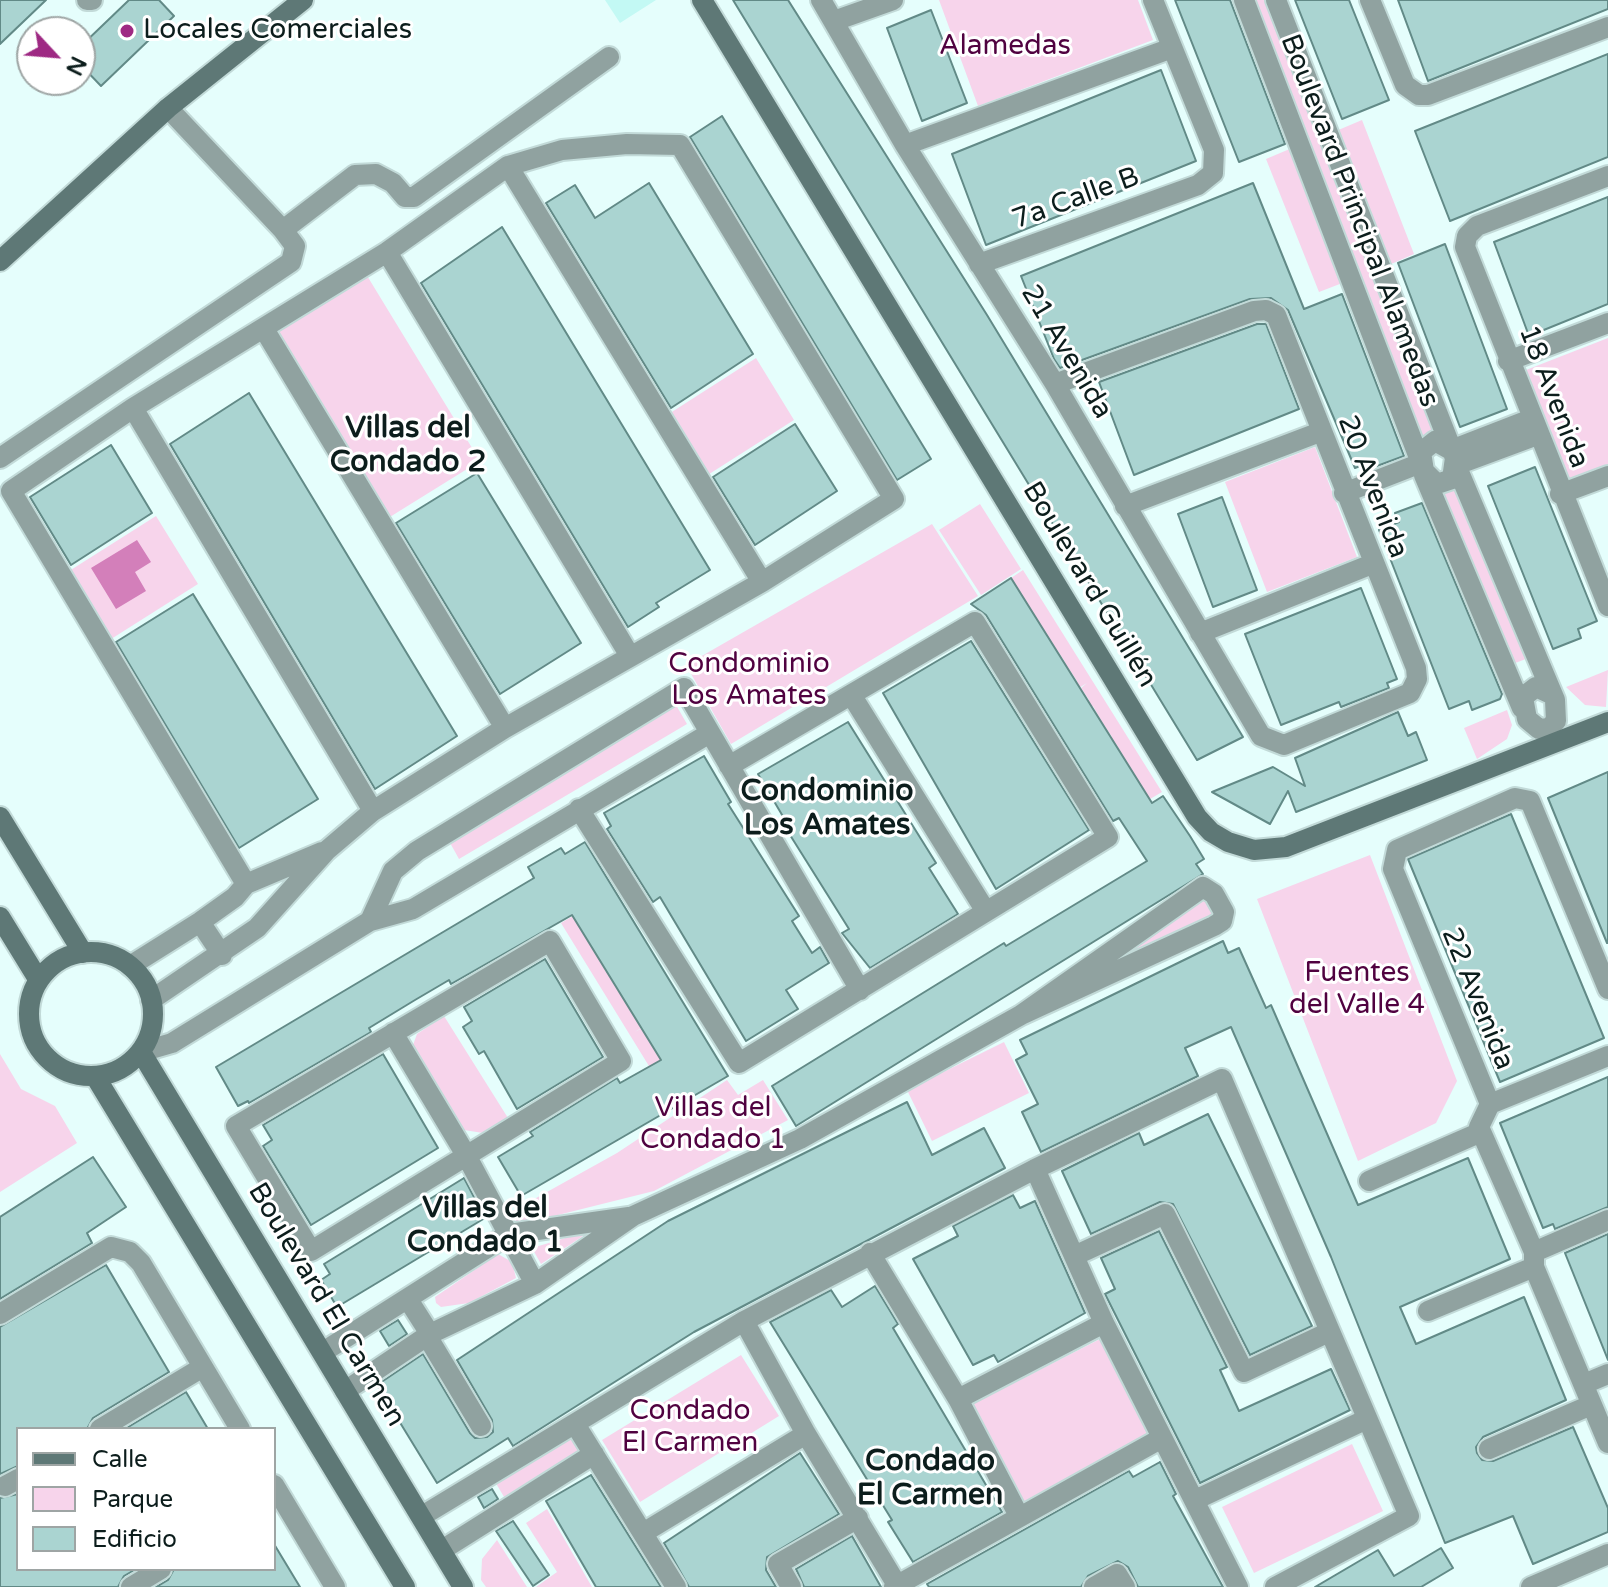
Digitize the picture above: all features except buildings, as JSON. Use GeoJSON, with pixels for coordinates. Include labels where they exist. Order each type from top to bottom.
{"type":"FeatureCollection","features":[{"type":"Feature","properties":{"kind":"main road"},"geometry":{"type":"LineString","coordinates":[[0,261],[168,108],[303,0]]}},
{"type":"Feature","properties":{"kind":"main road","name":"Boulevard Guillén"},"geometry":{"type":"LineString","coordinates":[[702,0],[1203,825],[1243,848],[1275,850],[1600,725]]}},
{"type":"Feature","properties":{"kind":"main road"},"geometry":{"type":"LineString","coordinates":[[0,817],[83,953]]}},
{"type":"Feature","properties":{"kind":"main road"},"geometry":{"type":"LineString","coordinates":[[0,917],[38,979]]}},
{"type":"Feature","properties":{"kind":"main road"},"geometry":{"type":"LineString","coordinates":[[83,953],[108,954],[130,966],[140,976],[151,1000],[151,1032],[141,1052],[126,1067],[95,1076],[63,1071],[45,1058],[33,1040],[28,1019],[30,997],[38,979],[52,965],[83,953]]}},
{"type":"Feature","properties":{"kind":"main road","name":"Boulevard El Carmen"},"geometry":{"type":"LineString","coordinates":[[141,1052],[463,1587]]}},
{"type":"Feature","properties":{"kind":"main road"},"geometry":{"type":"LineString","coordinates":[[95,1076],[405,1587]]}},
{"type":"Feature","properties":{"kind":"street","name":"21 Avenida"},"geometry":{"type":"LineString","coordinates":[[821,0],[905,145],[1055,384],[1261,736]]}},
{"type":"Feature","properties":{"kind":"street"},"geometry":{"type":"LineString","coordinates":[[834,21],[893,0]]}},
{"type":"Feature","properties":{"kind":"street"},"geometry":{"type":"LineString","coordinates":[[905,145],[1172,48],[1153,0]]}},
{"type":"Feature","properties":{"kind":"street","name":"Boulevard Principal Alamedas"},"geometry":{"type":"LineString","coordinates":[[1244,0],[1423,468],[1524,712]]}},
{"type":"Feature","properties":{"kind":"street","name":"Boulevard Principal Alamedas"},"geometry":{"type":"LineString","coordinates":[[1276,0],[1454,458],[1554,699]]}},
{"type":"Feature","properties":{"kind":"street"},"geometry":{"type":"LineString","coordinates":[[1370,0],[1405,85],[1416,93],[1428,95],[1608,27]]}},
{"type":"Feature","properties":{"kind":"street","name":"7a Calle B"},"geometry":{"type":"LineString","coordinates":[[979,264],[1193,187],[1213,173],[1215,156],[1172,48]]}},
{"type":"Feature","properties":{"kind":"street"},"geometry":{"type":"LineString","coordinates":[[283,230],[355,175],[376,174],[393,183],[405,197],[414,197],[609,57]]}},
{"type":"Feature","properties":{"kind":"street"},"geometry":{"type":"LineString","coordinates":[[0,458],[291,262],[295,246],[283,230],[168,108]]}},
{"type":"Feature","properties":{"kind":"street"},"geometry":{"type":"LineString","coordinates":[[151,1000],[222,955],[257,928],[326,851],[373,811],[505,728],[762,582],[894,499],[680,145],[627,144],[562,150],[508,166],[387,252],[133,408],[11,491],[246,884]]}},
{"type":"Feature","properties":{"kind":"street"},"geometry":{"type":"LineString","coordinates":[[508,166],[762,582]]}},
{"type":"Feature","properties":{"kind":"street","name":"18 Avenida"},"geometry":{"type":"LineString","coordinates":[[1607,605],[1466,256],[1465,240],[1477,226],[1608,176]]}},
{"type":"Feature","properties":{"kind":"street"},"geometry":{"type":"LineString","coordinates":[[387,252],[630,656]]}},
{"type":"Feature","properties":{"kind":"street","name":"20 Avenida"},"geometry":{"type":"LineString","coordinates":[[1055,384],[1254,311],[1273,312],[1282,324],[1320,432],[1416,668],[1417,679],[1407,696],[1284,745],[1261,736]]}},
{"type":"Feature","properties":{"kind":"street"},"geometry":{"type":"LineString","coordinates":[[1508,361],[1608,323]]}},
{"type":"Feature","properties":{"kind":"street"},"geometry":{"type":"LineString","coordinates":[[264,329],[505,728]]}},
{"type":"Feature","properties":{"kind":"street"},"geometry":{"type":"LineString","coordinates":[[133,408],[373,811]]}},
{"type":"Feature","properties":{"kind":"street"},"geometry":{"type":"LineString","coordinates":[[1347,499],[1423,468],[1433,482],[1445,484],[1454,476],[1454,458],[1534,427]]}},
{"type":"Feature","properties":{"kind":"street"},"geometry":{"type":"LineString","coordinates":[[1125,506],[1320,432]]}},
{"type":"Feature","properties":{"kind":"street","name":"Boulevard Principal Alamedas"},"geometry":{"type":"LineString","coordinates":[[1423,468],[1421,452],[1430,442],[1442,443],[1454,458]]}},
{"type":"Feature","properties":{"kind":"street"},"geometry":{"type":"LineString","coordinates":[[1560,494],[1608,476]]}},
{"type":"Feature","properties":{"kind":"street"},"geometry":{"type":"LineString","coordinates":[[1200,633],[1372,564]]}},
{"type":"Feature","properties":{"kind":"street"},"geometry":{"type":"LineString","coordinates":[[579,809],[739,1063],[1108,837],[975,622],[729,766]]}},
{"type":"Feature","properties":{"kind":"street"},"geometry":{"type":"LineString","coordinates":[[1520,755],[1531,738],[1523,697],[1531,687],[1543,688],[1574,720],[1600,725]]}},
{"type":"Feature","properties":{"kind":"street"},"geometry":{"type":"LineString","coordinates":[[370,921],[393,871],[417,851],[684,688],[860,990]]}},
{"type":"Feature","properties":{"kind":"street"},"geometry":{"type":"LineString","coordinates":[[852,696],[985,910]]}},
{"type":"Feature","properties":{"kind":"street"},"geometry":{"type":"LineString","coordinates":[[1524,712],[1535,727],[1549,728],[1557,718],[1554,699]]}},
{"type":"Feature","properties":{"kind":"street"},"geometry":{"type":"LineString","coordinates":[[141,1052],[172,1043],[370,921],[413,909],[710,733]]}},
{"type":"Feature","properties":{"kind":"street","name":"22 Avenida"},"geometry":{"type":"LineString","coordinates":[[1481,1132],[1483,1114],[1490,1104],[1393,869],[1393,859],[1406,843],[1524,797],[1536,809],[1608,989]]}},
{"type":"Feature","properties":{"kind":"street"},"geometry":{"type":"LineString","coordinates":[[130,966],[200,922],[235,897],[246,884],[326,851]]}},
{"type":"Feature","properties":{"kind":"street"},"geometry":{"type":"LineString","coordinates":[[345,1391],[429,1335],[535,1284],[633,1216],[800,1139],[1021,1015],[1214,926],[1222,921],[1224,912],[1214,894],[1203,887],[1021,1015]]}},
{"type":"Feature","properties":{"kind":"street"},"geometry":{"type":"LineString","coordinates":[[200,922],[222,955]]}},
{"type":"Feature","properties":{"kind":"street"},"geometry":{"type":"LineString","coordinates":[[550,941],[621,1061],[311,1251],[236,1126],[393,1033],[550,941]]}},
{"type":"Feature","properties":{"kind":"street"},"geometry":{"type":"LineString","coordinates":[[393,1033],[466,1155],[535,1284]]}},
{"type":"Feature","properties":{"kind":"street"},"geometry":{"type":"LineString","coordinates":[[1490,1104],[1608,1056]]}},
{"type":"Feature","properties":{"kind":"street"},"geometry":{"type":"LineString","coordinates":[[422,1516],[744,1321],[1035,1169],[1222,1079],[1409,1516],[1275,1587]]}},
{"type":"Feature","properties":{"kind":"street"},"geometry":{"type":"LineString","coordinates":[[1369,1181],[1481,1132],[1608,1443]]}},
{"type":"Feature","properties":{"kind":"street"},"geometry":{"type":"LineString","coordinates":[[1035,1169],[1104,1323],[1238,1587]]}},
{"type":"Feature","properties":{"kind":"street"},"geometry":{"type":"LineString","coordinates":[[1074,1256],[1165,1214],[1244,1372],[1329,1332]]}},
{"type":"Feature","properties":{"kind":"street"},"geometry":{"type":"LineString","coordinates":[[323,1352],[409,1301],[509,1234],[633,1216]]}},
{"type":"Feature","properties":{"kind":"street"},"geometry":{"type":"LineString","coordinates":[[1428,1311],[1608,1220]]}},
{"type":"Feature","properties":{"kind":"street"},"geometry":{"type":"LineString","coordinates":[[0,1314],[111,1247],[130,1252],[141,1263],[239,1427]]}},
{"type":"Feature","properties":{"kind":"street"},"geometry":{"type":"LineString","coordinates":[[870,1253],[958,1399],[1019,1516]]}},
{"type":"Feature","properties":{"kind":"street"},"geometry":{"type":"LineString","coordinates":[[409,1301],[481,1426]]}},
{"type":"Feature","properties":{"kind":"street"},"geometry":{"type":"LineString","coordinates":[[744,1321],[806,1434],[896,1586],[1162,1438]]}},
{"type":"Feature","properties":{"kind":"street"},"geometry":{"type":"LineString","coordinates":[[958,1399],[1104,1323]]}},
{"type":"Feature","properties":{"kind":"street"},"geometry":{"type":"LineString","coordinates":[[103,1427],[203,1367]]}},
{"type":"Feature","properties":{"kind":"street"},"geometry":{"type":"LineString","coordinates":[[1584,1384],[1608,1374]]}},
{"type":"Feature","properties":{"kind":"street"},"geometry":{"type":"LineString","coordinates":[[1489,1449],[1591,1405]]}},
{"type":"Feature","properties":{"kind":"street"},"geometry":{"type":"LineString","coordinates":[[1195,1500],[1367,1419]]}},
{"type":"Feature","properties":{"kind":"street"},"geometry":{"type":"LineString","coordinates":[[575,1424],[676,1587]]}},
{"type":"Feature","properties":{"kind":"street"},"geometry":{"type":"LineString","coordinates":[[643,1533],[806,1434]]}},
{"type":"Feature","properties":{"kind":"street"},"geometry":{"type":"LineString","coordinates":[[442,1550],[594,1454]]}},
{"type":"Feature","properties":{"kind":"street"},"geometry":{"type":"LineString","coordinates":[[276,1494],[335,1587]]}},
{"type":"Feature","properties":{"kind":"street"},"geometry":{"type":"LineString","coordinates":[[791,1587],[778,1564],[858,1518]]}},
{"type":"Feature","properties":{"kind":"street"},"geometry":{"type":"LineString","coordinates":[[1531,1587],[1608,1554]]}},
{"type":"Feature","properties":{"kind":"street"},"geometry":{"type":"LineString","coordinates":[[131,1587],[158,1571]]}},
{"type":"Feature","properties":{"kind":"street"},"geometry":{"type":"LineString","coordinates":[[1094,1587],[1117,1574],[1125,1587]]}},
{"type":"Feature","properties":{"kind":"shaded area"},"geometry":{"type":"Polygon","coordinates":[[[605,0],[656,0],[620,23],[605,0]]]}},
{"type":"Feature","properties":{"kind":"shaded area"},"geometry":{"type":"Polygon","coordinates":[[[137,540],[151,562],[135,572],[146,591],[116,609],[91,568],[137,540]]]}},
{"type":"Feature","properties":{"kind":"green space","name":"Alamedas"},"geometry":{"type":"Polygon","coordinates":[[[939,0],[1138,0],[1153,40],[978,106],[939,0]]]}},
{"type":"Feature","properties":{"kind":"green space"},"geometry":{"type":"Polygon","coordinates":[[[1247,0],[1273,0],[1439,430],[1417,439],[1247,0]]]}},
{"type":"Feature","properties":{"kind":"green space"},"geometry":{"type":"Polygon","coordinates":[[[1362,120],[1414,254],[1389,265],[1336,131],[1362,120]]]}},
{"type":"Feature","properties":{"kind":"green space"},"geometry":{"type":"Polygon","coordinates":[[[1292,148],[1345,282],[1319,292],[1266,159],[1292,148]]]}},
{"type":"Feature","properties":{"kind":"green space","name":"Villas del Condado 2"},"geometry":{"type":"Polygon","coordinates":[[[366,274],[480,461],[385,520],[271,332],[366,274]]]}},
{"type":"Feature","properties":{"kind":"green space"},"geometry":{"type":"Polygon","coordinates":[[[1608,338],[1608,465],[1569,480],[1526,370],[1608,338]]]}},
{"type":"Feature","properties":{"kind":"green space"},"geometry":{"type":"Polygon","coordinates":[[[756,358],[794,420],[703,478],[664,417],[756,358]]]}},
{"type":"Feature","properties":{"kind":"green space"},"geometry":{"type":"Polygon","coordinates":[[[1315,447],[1357,557],[1267,592],[1225,482],[1315,447]]]}},
{"type":"Feature","properties":{"kind":"green space"},"geometry":{"type":"Polygon","coordinates":[[[1460,488],[1531,657],[1510,665],[1439,496],[1460,488]]]}},
{"type":"Feature","properties":{"kind":"green space"},"geometry":{"type":"Polygon","coordinates":[[[980,504],[1021,569],[981,595],[939,530],[980,504]]]}},
{"type":"Feature","properties":{"kind":"green space"},"geometry":{"type":"Polygon","coordinates":[[[156,516],[198,584],[108,641],[66,573],[156,516]]]}},
{"type":"Feature","properties":{"kind":"green space","name":"Condominio Los Amates"},"geometry":{"type":"Polygon","coordinates":[[[932,524],[978,596],[731,744],[686,665],[932,524]]]}},
{"type":"Feature","properties":{"kind":"green space"},"geometry":{"type":"Polygon","coordinates":[[[1023,570],[1162,792],[1133,809],[1135,775],[1127,762],[1111,772],[1108,767],[1123,756],[1116,744],[1100,754],[1096,748],[1112,737],[1104,725],[1088,734],[1085,729],[1100,719],[1093,706],[1077,716],[1073,711],[1089,700],[1081,688],[1087,683],[1064,697],[1061,692],[1077,681],[1069,669],[1053,678],[1050,673],[1065,662],[1057,650],[1041,661],[1053,645],[1045,632],[1029,642],[1026,637],[1042,627],[1034,614],[1018,624],[1014,619],[1030,609],[1022,596],[1003,601],[1019,590],[1011,578],[1023,570]]]}},
{"type":"Feature","properties":{"kind":"green space"},"geometry":{"type":"Polygon","coordinates":[[[1608,670],[1606,707],[1585,705],[1566,687],[1608,670]]]}},
{"type":"Feature","properties":{"kind":"green space","name":"Condominio Los Amates"},"geometry":{"type":"Polygon","coordinates":[[[676,705],[687,724],[459,859],[449,841],[676,705]]]}},
{"type":"Feature","properties":{"kind":"green space"},"geometry":{"type":"Polygon","coordinates":[[[1507,710],[1512,725],[1507,739],[1477,759],[1464,728],[1507,710]]]}},
{"type":"Feature","properties":{"kind":"green space","name":"Fuentes del Valle 4"},"geometry":{"type":"Polygon","coordinates":[[[1370,855],[1457,1081],[1436,1123],[1358,1161],[1257,899],[1370,855]]]}},
{"type":"Feature","properties":{"kind":"green space"},"geometry":{"type":"Polygon","coordinates":[[[1210,888],[1214,926],[1021,1015],[1210,888]]]}},
{"type":"Feature","properties":{"kind":"green space"},"geometry":{"type":"Polygon","coordinates":[[[590,906],[587,940],[595,953],[611,944],[615,949],[599,959],[606,972],[626,967],[610,978],[618,991],[634,982],[637,987],[622,997],[630,1009],[646,1000],[649,1005],[633,1015],[641,1028],[635,1032],[658,1019],[645,1035],[688,1102],[676,1110],[561,923],[590,906]]]}},
{"type":"Feature","properties":{"kind":"green space","name":"Villas del Condado 1"},"geometry":{"type":"Polygon","coordinates":[[[444,1016],[508,1118],[483,1133],[464,1130],[413,1045],[417,1034],[444,1016]]]}},
{"type":"Feature","properties":{"kind":"green space"},"geometry":{"type":"Polygon","coordinates":[[[1004,1042],[1029,1093],[932,1141],[907,1090],[1004,1042]]]}},
{"type":"Feature","properties":{"kind":"green space"},"geometry":{"type":"Polygon","coordinates":[[[0,1054],[21,1089],[55,1106],[77,1143],[0,1192],[0,1054]]]}},
{"type":"Feature","properties":{"kind":"green space","name":"Villas del Condado 1"},"geometry":{"type":"Polygon","coordinates":[[[727,1080],[738,1095],[763,1080],[788,1120],[654,1191],[518,1225],[511,1212],[617,1153],[727,1080]]]}},
{"type":"Feature","properties":{"kind":"green space"},"geometry":{"type":"Polygon","coordinates":[[[592,1230],[541,1264],[532,1248],[592,1230]]]}},
{"type":"Feature","properties":{"kind":"green space"},"geometry":{"type":"Polygon","coordinates":[[[498,1254],[512,1262],[516,1278],[469,1303],[441,1307],[436,1303],[435,1297],[498,1254]]]}},
{"type":"Feature","properties":{"kind":"green space","name":"Condado El Carmen"},"geometry":{"type":"Polygon","coordinates":[[[1102,1338],[1151,1436],[1021,1503],[971,1405],[1102,1338]]]}},
{"type":"Feature","properties":{"kind":"green space","name":"Condado El Carmen"},"geometry":{"type":"Polygon","coordinates":[[[741,1355],[779,1416],[640,1502],[602,1440],[741,1355]]]}},
{"type":"Feature","properties":{"kind":"green space"},"geometry":{"type":"Polygon","coordinates":[[[575,1424],[594,1454],[510,1507],[491,1475],[575,1424]]]}},
{"type":"Feature","properties":{"kind":"green space"},"geometry":{"type":"Polygon","coordinates":[[[1352,1444],[1383,1511],[1254,1573],[1222,1507],[1352,1444]]]}},
{"type":"Feature","properties":{"kind":"green space"},"geometry":{"type":"Polygon","coordinates":[[[547,1509],[592,1587],[536,1587],[557,1572],[526,1523],[547,1509]]]}},
{"type":"Feature","properties":{"kind":"green space"},"geometry":{"type":"Polygon","coordinates":[[[497,1540],[527,1587],[486,1587],[481,1580],[482,1559],[497,1540]]]}},
{"type":"Feature","properties":{"kind":"place","name":"Locales Comerciales"},"geometry":{"type":"Point","coordinates":[127,31]}},
{"type":"Feature","properties":{"kind":"district","name":"Villas del Condado 2"},"geometry":{"type":"Point","coordinates":[408,446]}},
{"type":"Feature","properties":{"kind":"district","name":"Condominio Los Amates"},"geometry":{"type":"Point","coordinates":[827,809]}},
{"type":"Feature","properties":{"kind":"district","name":"Villas del Condado 1"},"geometry":{"type":"Point","coordinates":[485,1226]}},
{"type":"Feature","properties":{"kind":"district","name":"Condado El Carmen"},"geometry":{"type":"Point","coordinates":[930,1479]}}]}
